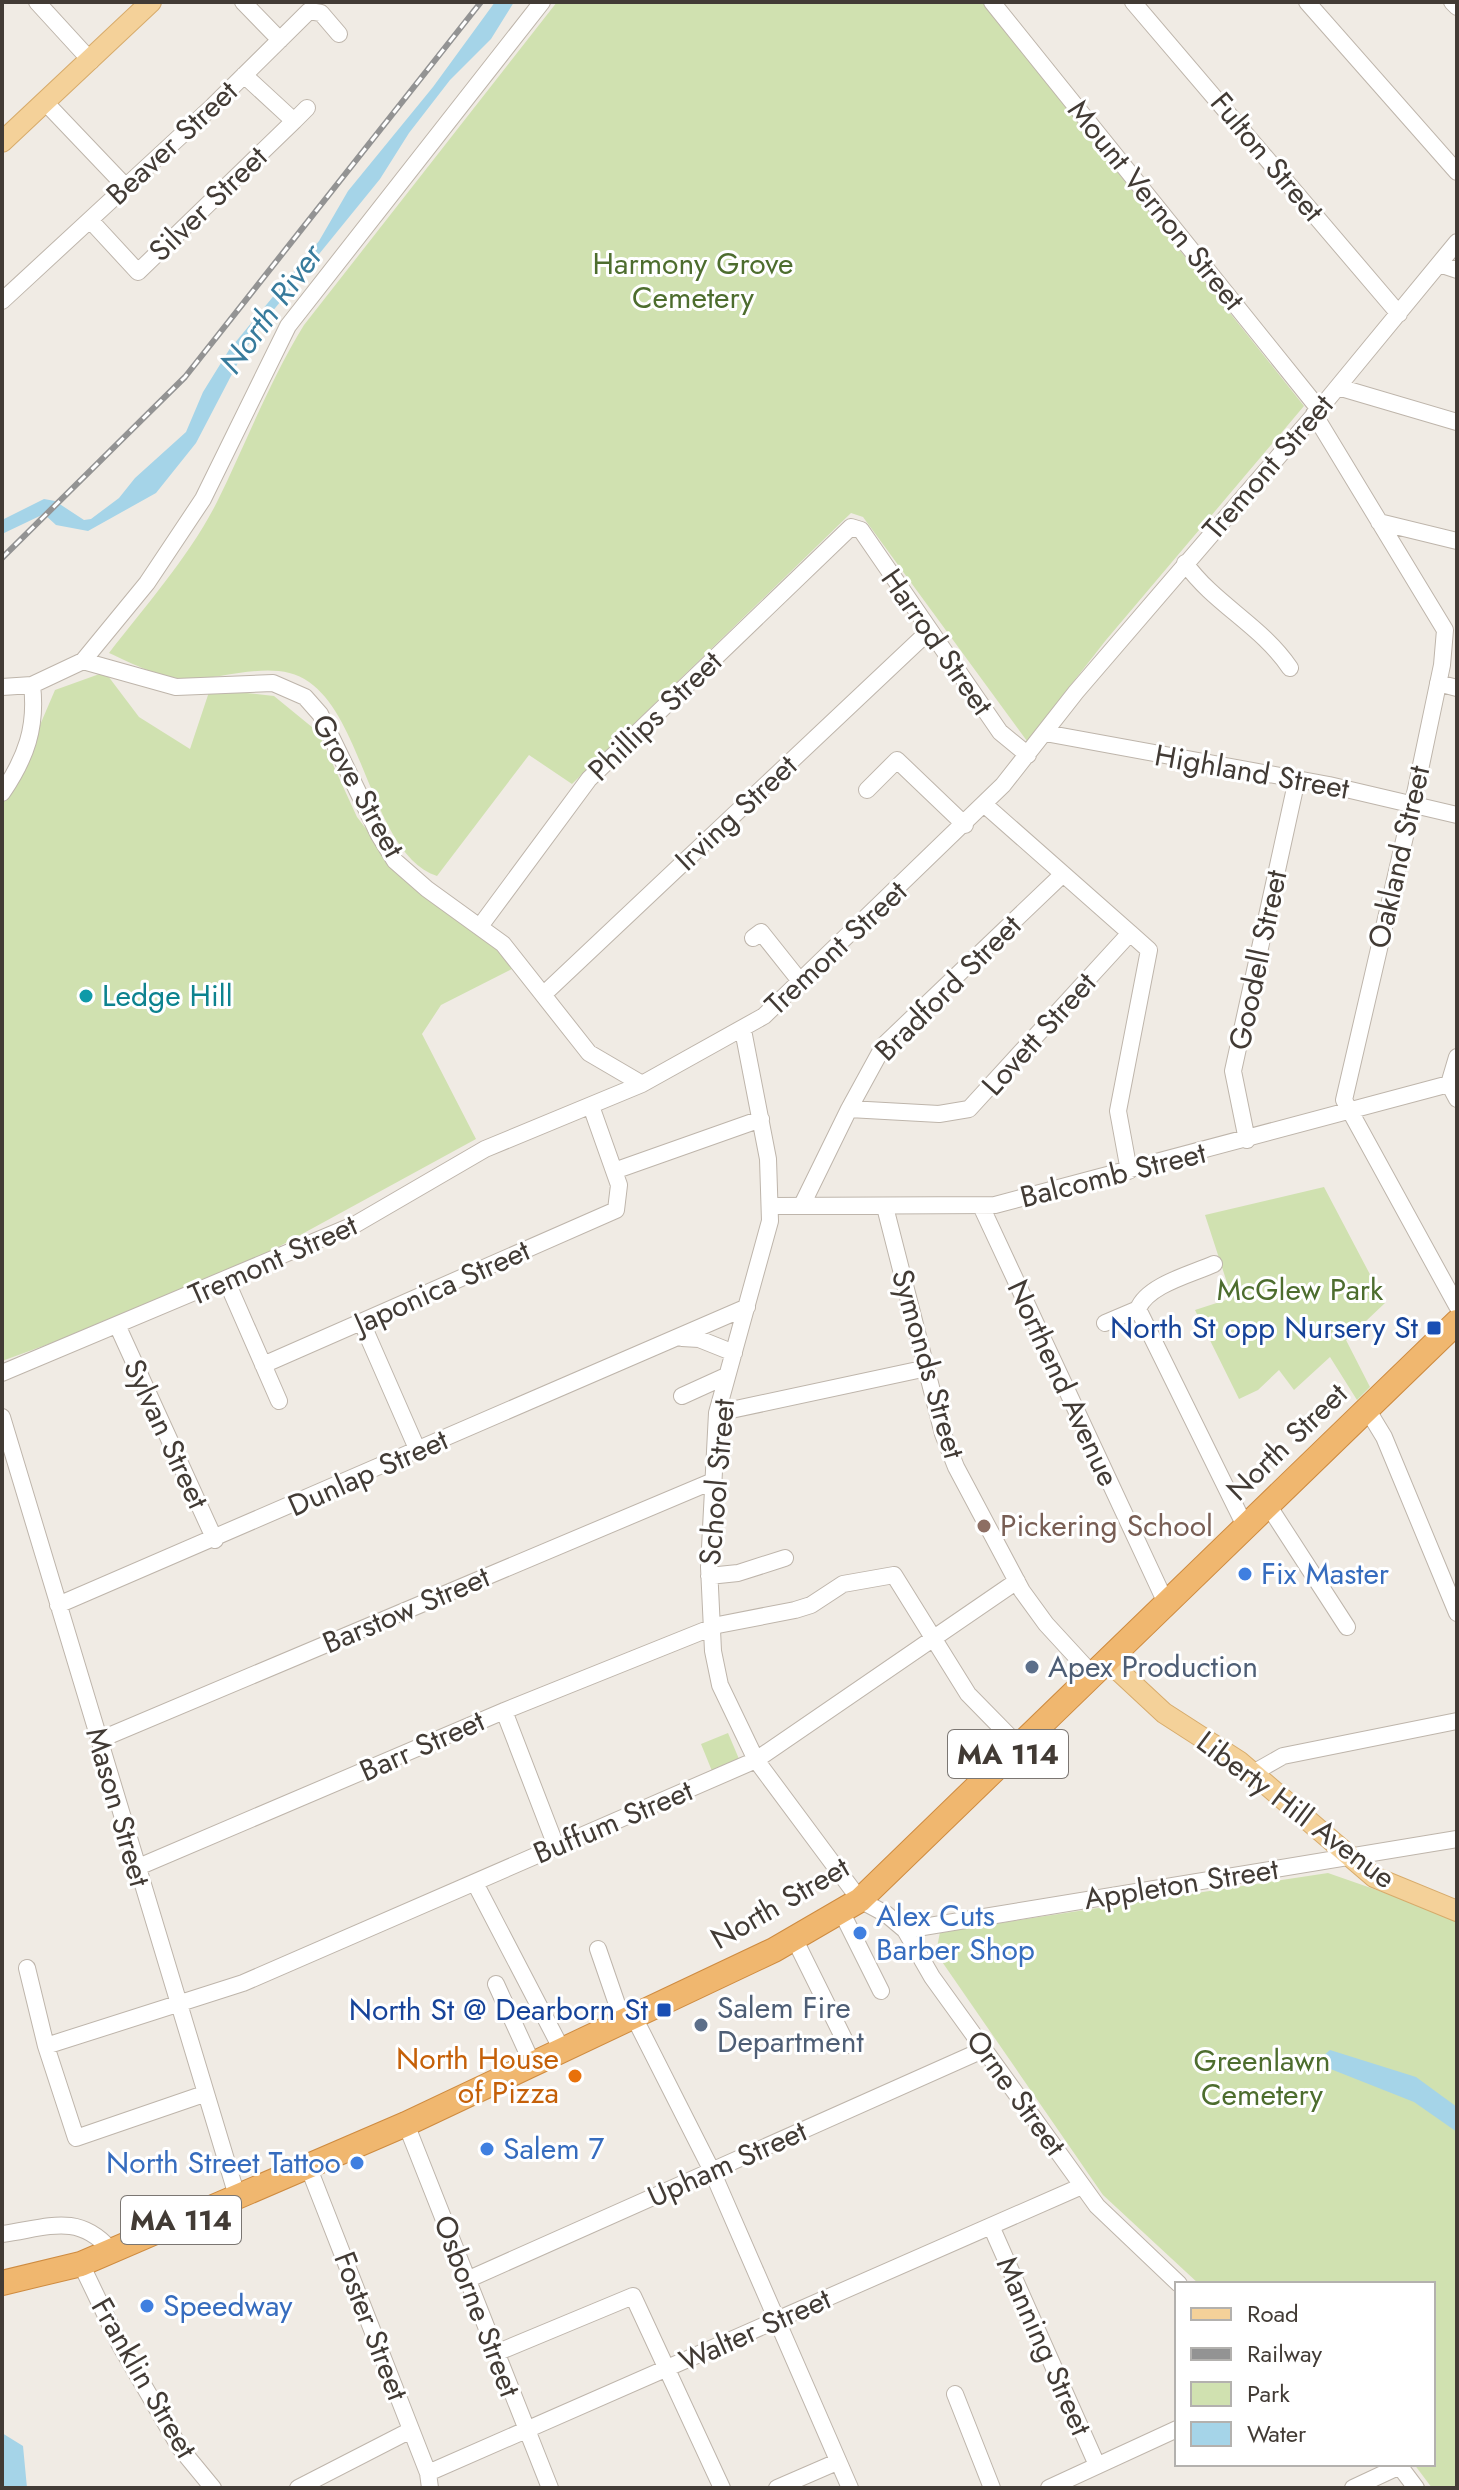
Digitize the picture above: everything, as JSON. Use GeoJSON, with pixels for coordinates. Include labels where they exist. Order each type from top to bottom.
{"type":"FeatureCollection","features":[{"type":"Feature","properties":{"kind":"highway","name":"North Street"},"geometry":{"type":"LineString","coordinates":[[2,2283],[110,2249],[406,2124],[561,2048],[634,2017],[794,1938],[850,1905],[1457,1322]]}},
{"type":"Feature","properties":{"kind":"highway","name":"North Street"},"geometry":{"type":"LineString","coordinates":[[2,2267],[78,2258]]}},
{"type":"Feature","properties":{"kind":"main road"},"geometry":{"type":"LineString","coordinates":[[2,142],[151,2]]}},
{"type":"Feature","properties":{"kind":"main road","name":"Liberty Hill Avenue"},"geometry":{"type":"LineString","coordinates":[[1100,1667],[1253,1773],[1351,1859],[1387,1884],[1457,1911]]}},
{"type":"Feature","properties":{"kind":"street"},"geometry":{"type":"LineString","coordinates":[[37,2],[91,61]]}},
{"type":"Feature","properties":{"kind":"street"},"geometry":{"type":"LineString","coordinates":[[243,2],[280,40]]}},
{"type":"Feature","properties":{"kind":"street"},"geometry":{"type":"LineString","coordinates":[[2,687],[32,685],[83,661],[147,583],[191,519],[288,326],[542,2]]}},
{"type":"Feature","properties":{"kind":"street","name":"Mount Vernon Street"},"geometry":{"type":"LineString","coordinates":[[992,2],[1317,412]]}},
{"type":"Feature","properties":{"kind":"street","name":"Fulton Street"},"geometry":{"type":"LineString","coordinates":[[1133,2],[1399,314]]}},
{"type":"Feature","properties":{"kind":"street"},"geometry":{"type":"LineString","coordinates":[[1307,2],[1457,172]]}},
{"type":"Feature","properties":{"kind":"street"},"geometry":{"type":"LineString","coordinates":[[1452,2],[1457,7]]}},
{"type":"Feature","properties":{"kind":"street","name":"Beaver Street"},"geometry":{"type":"LineString","coordinates":[[2,301],[309,11],[321,13],[339,34]]}},
{"type":"Feature","properties":{"kind":"street","name":"Silver Street"},"geometry":{"type":"LineString","coordinates":[[244,75],[294,121]]}},
{"type":"Feature","properties":{"kind":"street"},"geometry":{"type":"LineString","coordinates":[[45,102],[126,187]]}},
{"type":"Feature","properties":{"kind":"street","name":"Silver Street"},"geometry":{"type":"LineString","coordinates":[[90,220],[138,272],[307,108]]}},
{"type":"Feature","properties":{"kind":"street","name":"Tremont Street"},"geometry":{"type":"LineString","coordinates":[[2,1373],[227,1282],[356,1224],[485,1149],[642,1084],[743,1030],[800,981],[985,805],[1457,242]]}},
{"type":"Feature","properties":{"kind":"street"},"geometry":{"type":"LineString","coordinates":[[1439,264],[1457,270]]}},
{"type":"Feature","properties":{"kind":"street"},"geometry":{"type":"LineString","coordinates":[[1338,387],[1457,422]]}},
{"type":"Feature","properties":{"kind":"street","name":"Oakland Street"},"geometry":{"type":"LineString","coordinates":[[1317,412],[1445,630],[1438,683],[1413,803],[1345,1088],[1348,1113]]}},
{"type":"Feature","properties":{"kind":"street"},"geometry":{"type":"LineString","coordinates":[[1379,522],[1457,541]]}},
{"type":"Feature","properties":{"kind":"street","name":"Harrod Street"},"geometry":{"type":"LineString","coordinates":[[851,527],[861,530],[928,632],[1000,732],[1028,755]]}},
{"type":"Feature","properties":{"kind":"street","name":"Phillips Street"},"geometry":{"type":"LineString","coordinates":[[481,925],[589,779],[851,527]]}},
{"type":"Feature","properties":{"kind":"street"},"geometry":{"type":"LineString","coordinates":[[1185,563],[1217,598],[1280,653],[1290,668]]}},
{"type":"Feature","properties":{"kind":"street","name":"Irving Street"},"geometry":{"type":"LineString","coordinates":[[544,994],[928,632]]}},
{"type":"Feature","properties":{"kind":"street","name":"Grove Street"},"geometry":{"type":"LineString","coordinates":[[83,661],[176,687],[257,682],[276,683],[299,692],[320,714],[393,857],[427,889],[481,925],[503,944],[589,1053],[642,1084]]}},
{"type":"Feature","properties":{"kind":"street"},"geometry":{"type":"LineString","coordinates":[[1438,683],[1457,688]]}},
{"type":"Feature","properties":{"kind":"street"},"geometry":{"type":"LineString","coordinates":[[2,793],[27,749],[35,708],[32,685]]}},
{"type":"Feature","properties":{"kind":"street","name":"Highland Street"},"geometry":{"type":"LineString","coordinates":[[1045,733],[1297,779],[1457,815]]}},
{"type":"Feature","properties":{"kind":"street"},"geometry":{"type":"LineString","coordinates":[[867,790],[897,760],[965,825]]}},
{"type":"Feature","properties":{"kind":"street","name":"Goodell Street"},"geometry":{"type":"LineString","coordinates":[[1247,1140],[1233,1071],[1297,779]]}},
{"type":"Feature","properties":{"kind":"street"},"geometry":{"type":"LineString","coordinates":[[985,805],[1149,950],[1118,1111],[1129,1171]]}},
{"type":"Feature","properties":{"kind":"street","name":"Bradford Street"},"geometry":{"type":"LineString","coordinates":[[802,1205],[849,1109],[890,1038],[1063,874]]}},
{"type":"Feature","properties":{"kind":"street"},"geometry":{"type":"LineString","coordinates":[[753,938],[761,932],[800,981]]}},
{"type":"Feature","properties":{"kind":"street","name":"Lovett Street"},"geometry":{"type":"LineString","coordinates":[[849,1109],[939,1114],[969,1109],[1130,933]]}},
{"type":"Feature","properties":{"kind":"street","name":"School Street"},"geometry":{"type":"LineString","coordinates":[[743,1030],[761,1119],[770,1206],[764,1246],[717,1413],[709,1576],[711,1630],[720,1685],[756,1760],[850,1905]]}},
{"type":"Feature","properties":{"kind":"street"},"geometry":{"type":"LineString","coordinates":[[1453,1092],[1457,1057]]}},
{"type":"Feature","properties":{"kind":"street","name":"Balcomb Street"},"geometry":{"type":"LineString","coordinates":[[770,1206],[981,1206],[1129,1171],[1348,1113],[1453,1092]]}},
{"type":"Feature","properties":{"kind":"street"},"geometry":{"type":"LineString","coordinates":[[591,1106],[614,1171],[761,1119]]}},
{"type":"Feature","properties":{"kind":"street"},"geometry":{"type":"LineString","coordinates":[[1348,1113],[1457,1306]]}},
{"type":"Feature","properties":{"kind":"street","name":"Japonica Street"},"geometry":{"type":"LineString","coordinates":[[263,1365],[619,1207],[614,1171]]}},
{"type":"Feature","properties":{"kind":"street","name":"Northend Avenue"},"geometry":{"type":"LineString","coordinates":[[981,1206],[1166,1603]]}},
{"type":"Feature","properties":{"kind":"street","name":"Symonds Street"},"geometry":{"type":"LineString","coordinates":[[885,1207],[943,1434],[956,1467],[1032,1608],[1100,1667]]}},
{"type":"Feature","properties":{"kind":"street"},"geometry":{"type":"LineString","coordinates":[[1105,1323],[1138,1309],[1147,1296],[1214,1264]]}},
{"type":"Feature","properties":{"kind":"street"},"geometry":{"type":"LineString","coordinates":[[227,1282],[279,1401]]}},
{"type":"Feature","properties":{"kind":"street","name":"Dunlap Street"},"geometry":{"type":"LineString","coordinates":[[58,1605],[215,1540],[747,1307]]}},
{"type":"Feature","properties":{"kind":"street"},"geometry":{"type":"LineString","coordinates":[[1138,1309],[1245,1526]]}},
{"type":"Feature","properties":{"kind":"street"},"geometry":{"type":"LineString","coordinates":[[362,1323],[418,1451]]}},
{"type":"Feature","properties":{"kind":"street","name":"Sylvan Street"},"geometry":{"type":"LineString","coordinates":[[118,1327],[215,1540]]}},
{"type":"Feature","properties":{"kind":"street"},"geometry":{"type":"LineString","coordinates":[[677,1339],[699,1339],[734,1353]]}},
{"type":"Feature","properties":{"kind":"street"},"geometry":{"type":"LineString","coordinates":[[717,1413],[927,1368]]}},
{"type":"Feature","properties":{"kind":"street"},"geometry":{"type":"LineString","coordinates":[[682,1396],[726,1376]]}},
{"type":"Feature","properties":{"kind":"street"},"geometry":{"type":"LineString","coordinates":[[1367,1409],[1384,1437],[1456,1606]]}},
{"type":"Feature","properties":{"kind":"street","name":"Mason Street"},"geometry":{"type":"LineString","coordinates":[[2,1417],[237,2196]]}},
{"type":"Feature","properties":{"kind":"street","name":"Barstow Street"},"geometry":{"type":"LineString","coordinates":[[99,1740],[713,1481]]}},
{"type":"Feature","properties":{"kind":"street"},"geometry":{"type":"LineString","coordinates":[[1268,1505],[1347,1627]]}},
{"type":"Feature","properties":{"kind":"street"},"geometry":{"type":"LineString","coordinates":[[709,1576],[738,1573],[785,1558]]}},
{"type":"Feature","properties":{"kind":"street","name":"Barr Street"},"geometry":{"type":"LineString","coordinates":[[136,1868],[504,1711],[718,1625],[811,1605],[853,1581],[894,1575],[932,1639]]}},
{"type":"Feature","properties":{"kind":"street","name":"Buffum Street"},"geometry":{"type":"LineString","coordinates":[[46,2046],[179,2006],[243,1983],[756,1760],[1017,1581]]}},
{"type":"Feature","properties":{"kind":"street"},"geometry":{"type":"LineString","coordinates":[[932,1639],[968,1694],[1018,1745]]}},
{"type":"Feature","properties":{"kind":"street"},"geometry":{"type":"LineString","coordinates":[[504,1711],[556,1846]]}},
{"type":"Feature","properties":{"kind":"street"},"geometry":{"type":"LineString","coordinates":[[1253,1773],[1283,1756],[1457,1721]]}},
{"type":"Feature","properties":{"kind":"street","name":"Appleton Street"},"geometry":{"type":"LineString","coordinates":[[905,1930],[1351,1859],[1457,1839]]}},
{"type":"Feature","properties":{"kind":"street"},"geometry":{"type":"LineString","coordinates":[[475,1883],[561,2048]]}},
{"type":"Feature","properties":{"kind":"street"},"geometry":{"type":"LineString","coordinates":[[850,1905],[881,1991]]}},
{"type":"Feature","properties":{"kind":"street","name":"Orne Street"},"geometry":{"type":"LineString","coordinates":[[850,1905],[886,1914],[905,1930],[932,1977],[1082,2186],[1120,2231],[1177,2282]]}},
{"type":"Feature","properties":{"kind":"street"},"geometry":{"type":"LineString","coordinates":[[794,1938],[847,2045]]}},
{"type":"Feature","properties":{"kind":"street"},"geometry":{"type":"LineString","coordinates":[[598,1949],[619,2010],[634,2017],[712,2171],[850,2488]]}},
{"type":"Feature","properties":{"kind":"street"},"geometry":{"type":"LineString","coordinates":[[27,1968],[46,2046],[76,2138],[204,2094]]}},
{"type":"Feature","properties":{"kind":"street"},"geometry":{"type":"LineString","coordinates":[[496,1984],[532,2063]]}},
{"type":"Feature","properties":{"kind":"street","name":"Upham Street"},"geometry":{"type":"LineString","coordinates":[[469,2279],[985,2049]]}},
{"type":"Feature","properties":{"kind":"street","name":"Osborne Street"},"geometry":{"type":"LineString","coordinates":[[406,2124],[469,2279],[524,2431],[550,2488]]}},
{"type":"Feature","properties":{"kind":"street","name":"Foster Street"},"geometry":{"type":"LineString","coordinates":[[308,2166],[429,2480]]}},
{"type":"Feature","properties":{"kind":"street","name":"Walter Street"},"geometry":{"type":"LineString","coordinates":[[429,2480],[524,2431],[1082,2186]]}},
{"type":"Feature","properties":{"kind":"street"},"geometry":{"type":"LineString","coordinates":[[2,2234],[80,2226],[96,2233],[110,2249]]}},
{"type":"Feature","properties":{"kind":"street","name":"Manning Street"},"geometry":{"type":"LineString","coordinates":[[991,2226],[1097,2465]]}},
{"type":"Feature","properties":{"kind":"street","name":"Franklin Street"},"geometry":{"type":"LineString","coordinates":[[78,2258],[120,2345],[180,2448],[213,2488]]}},
{"type":"Feature","properties":{"kind":"street"},"geometry":{"type":"LineString","coordinates":[[496,2353],[633,2296],[722,2488]]}},
{"type":"Feature","properties":{"kind":"street"},"geometry":{"type":"LineString","coordinates":[[955,2394],[992,2488]]}},
{"type":"Feature","properties":{"kind":"street"},"geometry":{"type":"LineString","coordinates":[[298,2488],[411,2430]]}},
{"type":"Feature","properties":{"kind":"street"},"geometry":{"type":"LineString","coordinates":[[1049,2488],[1175,2430]]}},
{"type":"Feature","properties":{"kind":"street"},"geometry":{"type":"LineString","coordinates":[[777,2488],[837,2462]]}},
{"type":"Feature","properties":{"kind":"street"},"geometry":{"type":"LineString","coordinates":[[1353,2488],[1397,2466]]}},
{"type":"Feature","properties":{"kind":"street"},"geometry":{"type":"LineString","coordinates":[[1400,2466],[1416,2488]]}},
{"type":"Feature","properties":{"kind":"green space","name":"Harmony Grove Cemetery"},"geometry":{"type":"Polygon","coordinates":[[[557,2],[982,2],[1304,406],[1106,640],[1027,741],[863,517],[851,513],[572,784],[529,755],[437,876],[415,863],[398,842],[383,816],[344,726],[328,701],[309,682],[282,671],[179,678],[148,670],[109,653],[206,522],[304,325],[557,2]]]}},
{"type":"Feature","properties":{"kind":"green space"},"geometry":{"type":"Polygon","coordinates":[[[105,672],[139,717],[190,749],[210,689],[274,696],[318,732],[357,817],[396,868],[473,920],[514,968],[441,1005],[422,1034],[476,1139],[205,1287],[2,1361],[2,798],[16,781],[55,690],[105,672]]]}},
{"type":"Feature","properties":{"kind":"green space","name":"McGlew Park"},"geometry":{"type":"Polygon","coordinates":[[[1324,1187],[1385,1303],[1346,1340],[1370,1387],[1357,1400],[1330,1357],[1294,1390],[1279,1370],[1258,1390],[1239,1399],[1195,1310],[1232,1298],[1205,1215],[1324,1187]]]}},
{"type":"Feature","properties":{"kind":"green space"},"geometry":{"type":"Polygon","coordinates":[[[728,1733],[739,1759],[712,1771],[701,1744],[728,1733]]]}},
{"type":"Feature","properties":{"kind":"green space","name":"Greenlawn Cemetery"},"geometry":{"type":"Polygon","coordinates":[[[1328,1873],[1457,1918],[1457,2488],[1432,2488],[1416,2466],[1435,2466],[1435,2282],[1197,2282],[1103,2195],[936,1953],[940,1932],[1328,1873]]]}},
{"type":"Feature","properties":{"kind":"water","name":"North River"},"geometry":{"type":"Polygon","coordinates":[[[495,2],[514,2],[491,39],[450,80],[409,133],[380,179],[263,323],[243,353],[196,443],[156,493],[88,531],[56,525],[44,514],[2,534],[2,520],[44,499],[55,501],[84,520],[91,519],[119,498],[135,478],[186,432],[203,392],[229,350],[319,241],[348,191],[433,87],[495,2]]]}},
{"type":"Feature","properties":{"kind":"water"},"geometry":{"type":"Polygon","coordinates":[[[1330,2050],[1416,2077],[1457,2107],[1457,2132],[1414,2102],[1328,2068],[1323,2056],[1330,2050]]]}},
{"type":"Feature","properties":{"kind":"water"},"geometry":{"type":"Polygon","coordinates":[[[2,2433],[23,2446],[27,2488],[2,2488],[2,2433]]]}},
{"type":"Feature","properties":{"kind":"railway"},"geometry":{"type":"LineString","coordinates":[[2,558],[185,377],[481,2]]}},
{"type":"Feature","properties":{"kind":"place","name":"Ledge Hill"},"geometry":{"type":"Point","coordinates":[86,996]}},
{"type":"Feature","properties":{"kind":"place","name":"North St opp Nursery St"},"geometry":{"type":"Point","coordinates":[1434,1328]}},
{"type":"Feature","properties":{"kind":"place","name":"Pickering School"},"geometry":{"type":"Point","coordinates":[984,1526]}},
{"type":"Feature","properties":{"kind":"place","name":"Fix Master"},"geometry":{"type":"Point","coordinates":[1245,1574]}},
{"type":"Feature","properties":{"kind":"place","name":"Apex Production"},"geometry":{"type":"Point","coordinates":[1032,1667]}},
{"type":"Feature","properties":{"kind":"place","name":"Alex Cuts Barber Shop"},"geometry":{"type":"Point","coordinates":[860,1933]}},
{"type":"Feature","properties":{"kind":"place","name":"North St @ Dearborn St"},"geometry":{"type":"Point","coordinates":[664,2010]}},
{"type":"Feature","properties":{"kind":"place","name":"Salem Fire Department"},"geometry":{"type":"Point","coordinates":[701,2025]}},
{"type":"Feature","properties":{"kind":"place","name":"North House of Pizza"},"geometry":{"type":"Point","coordinates":[575,2076]}},
{"type":"Feature","properties":{"kind":"place","name":"Salem 7"},"geometry":{"type":"Point","coordinates":[487,2149]}},
{"type":"Feature","properties":{"kind":"place","name":"North Street Tattoo"},"geometry":{"type":"Point","coordinates":[357,2163]}},
{"type":"Feature","properties":{"kind":"place","name":"Speedway"},"geometry":{"type":"Point","coordinates":[147,2306]}}]}
